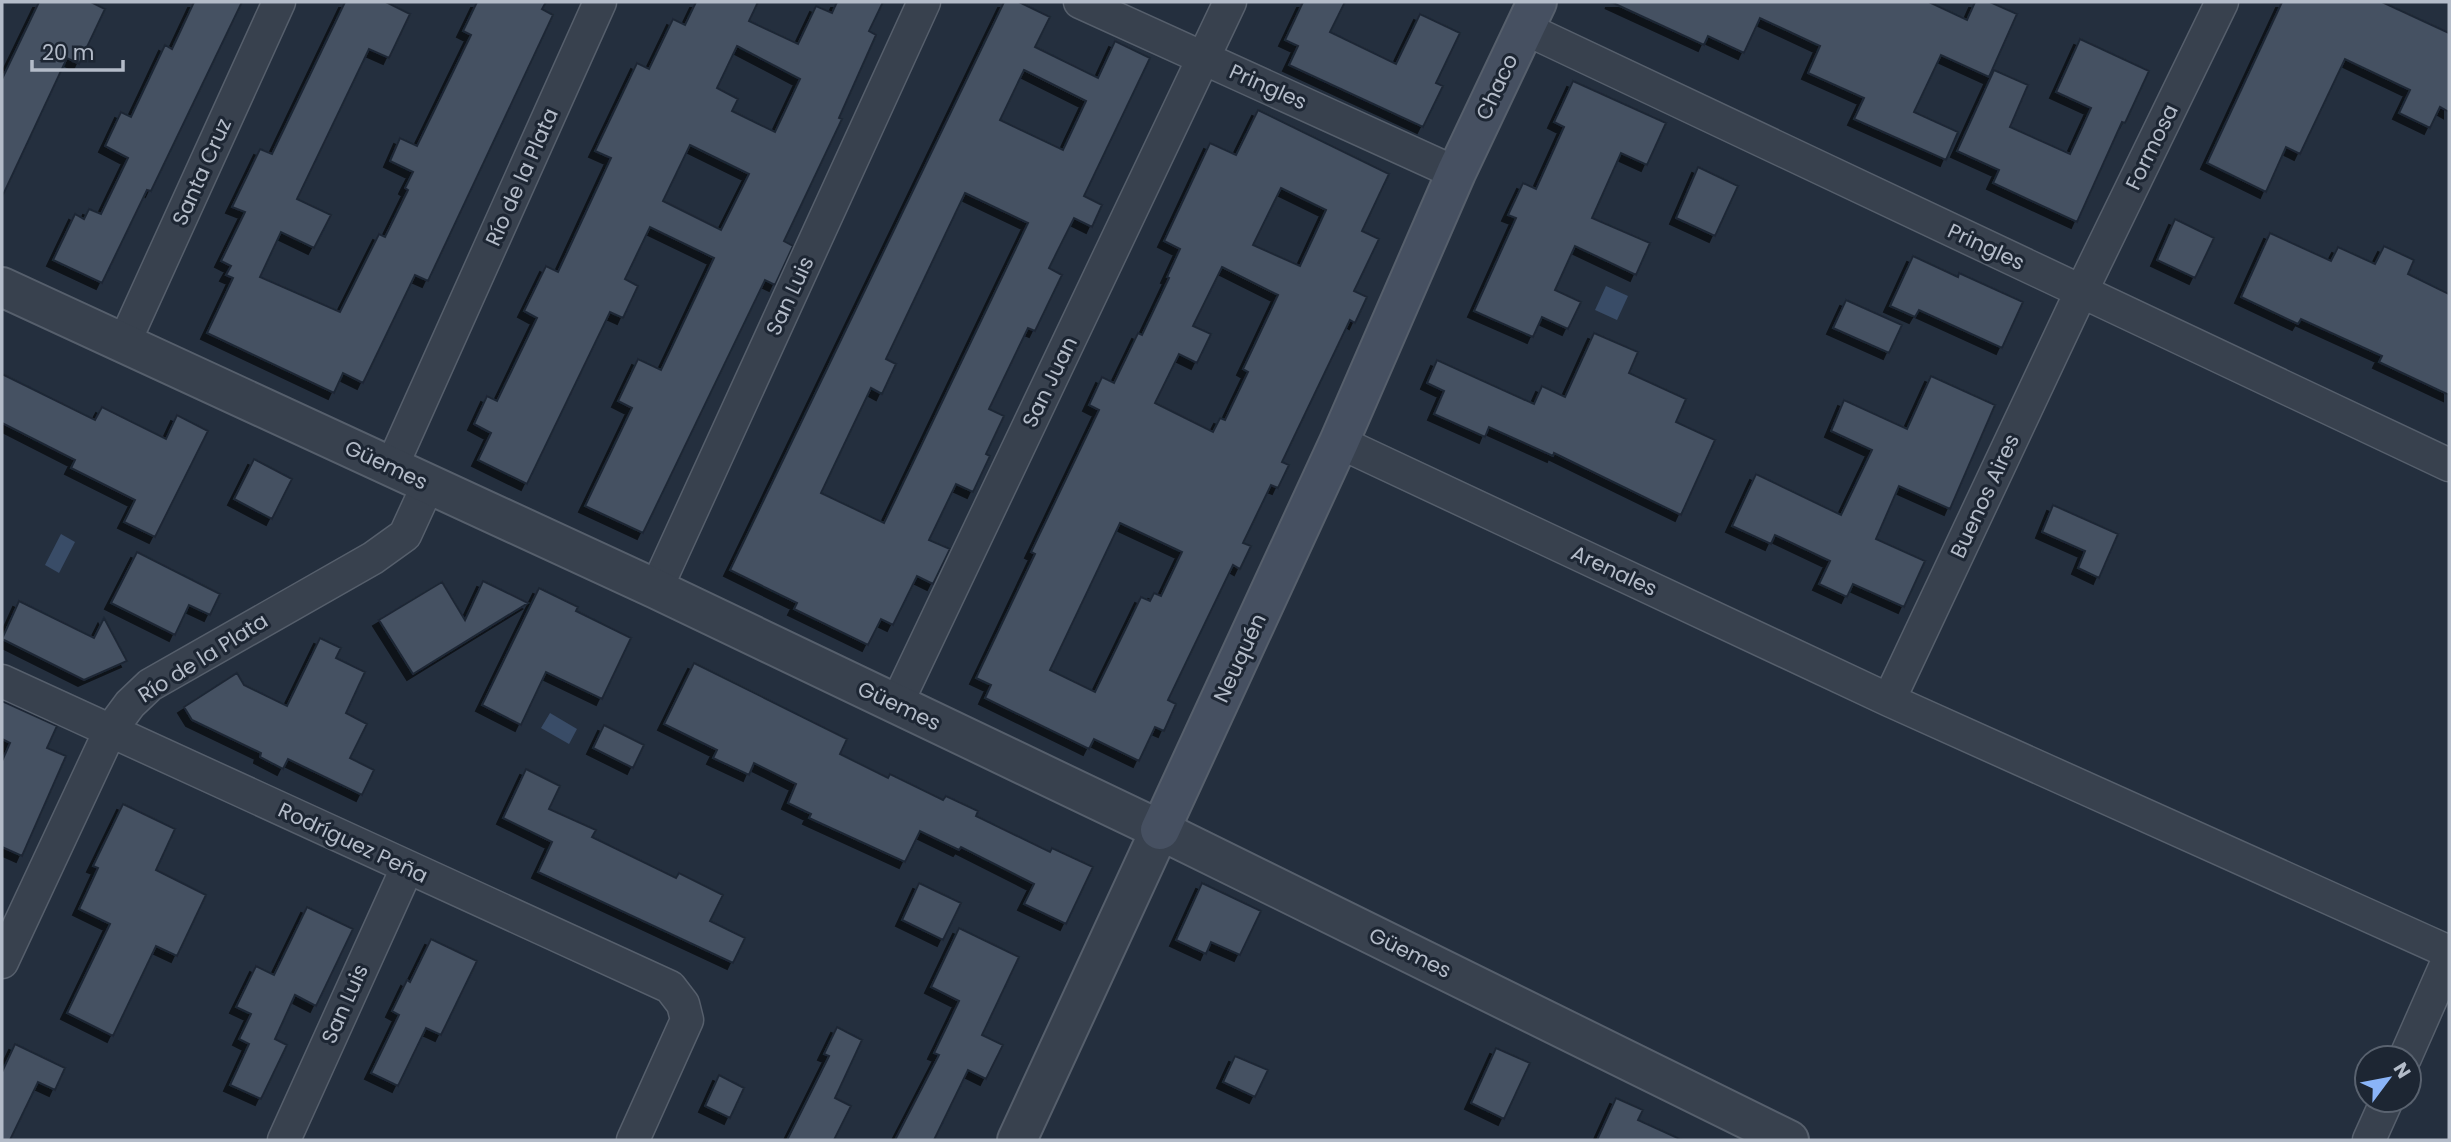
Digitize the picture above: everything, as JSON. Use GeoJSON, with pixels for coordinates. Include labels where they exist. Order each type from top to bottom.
{"type":"FeatureCollection","features":[{"type":"Feature","properties":{"kind":"main road","name":"Chaco"},"geometry":{"type":"LineString","coordinates":[[1457,173],[1531,15]]}},
{"type":"Feature","properties":{"kind":"main road","name":"Neuquén"},"geometry":{"type":"LineString","coordinates":[[1160,830],[1339,442],[1457,173]]}},
{"type":"Feature","properties":{"kind":"street","name":"Santa Cruz"},"geometry":{"type":"LineString","coordinates":[[124,343],[279,2]]}},
{"type":"Feature","properties":{"kind":"street","name":"Río de la Plata"},"geometry":{"type":"LineString","coordinates":[[391,468],[600,2]]}},
{"type":"Feature","properties":{"kind":"street","name":"San Luis"},"geometry":{"type":"LineString","coordinates":[[656,589],[924,2]]}},
{"type":"Feature","properties":{"kind":"street","name":"Pringles"},"geometry":{"type":"LineString","coordinates":[[1080,2],[1457,173]]}},
{"type":"Feature","properties":{"kind":"street","name":"San Juan"},"geometry":{"type":"LineString","coordinates":[[896,705],[1230,2]]}},
{"type":"Feature","properties":{"kind":"street","name":"Formosa"},"geometry":{"type":"LineString","coordinates":[[2081,292],[2222,2]]}},
{"type":"Feature","properties":{"kind":"street","name":"Pringles"},"geometry":{"type":"LineString","coordinates":[[1531,15],[2081,292],[2449,464]]}},
{"type":"Feature","properties":{"kind":"street","name":"Güemes"},"geometry":{"type":"LineString","coordinates":[[2,287],[656,589],[1160,830],[1789,1140]]}},
{"type":"Feature","properties":{"kind":"street","name":"Buenos Aires"},"geometry":{"type":"LineString","coordinates":[[1889,701],[2081,292]]}},
{"type":"Feature","properties":{"kind":"street","name":"Arenales"},"geometry":{"type":"LineString","coordinates":[[1339,442],[1889,701],[2449,952]]}},
{"type":"Feature","properties":{"kind":"street","name":"Río de la Plata"},"geometry":{"type":"LineString","coordinates":[[2,962],[110,732],[130,704],[150,685],[373,558],[405,535],[428,485]]}},
{"type":"Feature","properties":{"kind":"street","name":"Rodríguez Peña"},"geometry":{"type":"LineString","coordinates":[[2,681],[670,987],[683,1004],[687,1020],[633,1140]]}},
{"type":"Feature","properties":{"kind":"street","name":"Neuquén"},"geometry":{"type":"LineString","coordinates":[[1017,1140],[1160,830]]}},
{"type":"Feature","properties":{"kind":"street","name":"San Luis"},"geometry":{"type":"LineString","coordinates":[[284,1140],[407,868]]}},
{"type":"Feature","properties":{"kind":"street"},"geometry":{"type":"LineString","coordinates":[[2411,1044],[2449,958]]}},
{"type":"Feature","properties":{"kind":"street"},"geometry":{"type":"LineString","coordinates":[[2369,1140],[2381,1114]]}},
{"type":"Feature","properties":{"kind":"water"},"geometry":{"type":"Polygon","coordinates":[[[1606,286],[1628,296],[1617,320],[1595,310],[1606,286]]]}},
{"type":"Feature","properties":{"kind":"water"},"geometry":{"type":"Polygon","coordinates":[[[61,534],[75,542],[59,573],[45,565],[61,534]]]}},
{"type":"Feature","properties":{"kind":"water"},"geometry":{"type":"Polygon","coordinates":[[[550,713],[577,729],[569,744],[541,728],[550,713]]]}},
{"type":"Feature","properties":{"kind":"building"},"geometry":{"type":"Polygon","coordinates":[[[39,2],[91,2],[105,9],[79,64],[67,58],[2,197],[2,79],[39,2]]]}},
{"type":"Feature","properties":{"kind":"building"},"geometry":{"type":"Polygon","coordinates":[[[194,2],[242,2],[151,191],[147,190],[102,283],[53,260],[75,214],[84,219],[89,209],[101,214],[128,158],[105,146],[121,112],[131,117],[165,45],[172,49],[194,2]]]}},
{"type":"Feature","properties":{"kind":"building"},"geometry":{"type":"Polygon","coordinates":[[[345,2],[386,2],[410,14],[389,58],[369,49],[297,199],[331,215],[314,248],[281,232],[260,277],[340,312],[379,234],[385,237],[408,190],[405,188],[413,172],[390,161],[400,138],[417,146],[471,35],[463,31],[477,2],[546,2],[542,9],[553,15],[428,281],[415,275],[363,383],[343,373],[334,393],[207,333],[233,278],[226,275],[231,266],[221,261],[245,212],[232,207],[260,149],[272,154],[345,2]]]}},
{"type":"Feature","properties":{"kind":"building"},"geometry":{"type":"Polygon","coordinates":[[[696,2],[758,2],[749,21],[798,44],[816,6],[832,13],[837,2],[883,2],[869,31],[876,35],[839,118],[842,119],[784,241],[793,246],[775,285],[765,280],[643,533],[585,506],[632,408],[618,401],[638,359],[661,370],[714,258],[650,227],[625,279],[638,286],[623,318],[610,312],[527,484],[478,460],[491,433],[474,424],[487,396],[497,401],[537,318],[524,311],[546,266],[558,272],[611,158],[595,151],[637,63],[649,69],[673,19],[685,25],[696,2]],[[737,46],[717,88],[738,99],[732,111],[775,132],[800,79],[737,46]],[[690,145],[663,201],[721,230],[749,174],[690,145]]]}},
{"type":"Feature","properties":{"kind":"building"},"geometry":{"type":"Polygon","coordinates":[[[1004,2],[1019,2],[1050,17],[1035,47],[1098,78],[1115,41],[1150,58],[1084,196],[1102,205],[1092,227],[1074,218],[1049,268],[1062,275],[1035,331],[1028,328],[989,409],[1004,416],[986,454],[990,456],[973,492],[956,484],[929,540],[950,549],[933,584],[917,576],[893,625],[881,619],[868,645],[794,609],[797,603],[730,570],[1004,2]],[[1024,70],[1000,120],[1063,150],[1086,101],[1024,70]],[[965,193],[886,359],[896,364],[882,394],[871,388],[821,493],[884,523],[1028,223],[965,193]]]}},
{"type":"Feature","properties":{"kind":"building"},"geometry":{"type":"Polygon","coordinates":[[[1303,2],[1345,2],[1330,32],[1396,64],[1420,14],[1460,33],[1436,83],[1443,86],[1423,127],[1289,65],[1298,46],[1285,40],[1303,2]]]}},
{"type":"Feature","properties":{"kind":"building"},"geometry":{"type":"Polygon","coordinates":[[[1611,2],[1929,2],[1967,20],[1975,2],[1990,2],[2017,14],[1989,77],[1941,55],[1914,112],[1958,132],[1946,160],[1854,119],[1864,98],[1808,73],[1820,46],[1760,18],[1744,53],[1708,36],[1704,45],[1611,2]]]}},
{"type":"Feature","properties":{"kind":"building"},"geometry":{"type":"Polygon","coordinates":[[[2282,2],[2382,2],[2449,33],[2449,112],[2440,107],[2430,128],[2399,113],[2410,90],[2345,59],[2300,154],[2286,147],[2266,192],[2207,163],[2282,2]]]}},
{"type":"Feature","properties":{"kind":"building"},"geometry":{"type":"Polygon","coordinates":[[[2080,39],[2149,71],[2125,123],[2122,122],[2077,222],[1993,183],[1999,170],[1957,151],[1994,70],[2028,85],[2010,127],[2070,154],[2091,108],[2056,92],[2080,39]]]}},
{"type":"Feature","properties":{"kind":"building"},"geometry":{"type":"Polygon","coordinates":[[[1573,81],[1666,123],[1647,165],[1621,153],[1592,218],[1650,243],[1636,275],[1575,246],[1555,290],[1581,302],[1568,329],[1542,317],[1533,337],[1474,311],[1516,218],[1508,215],[1523,183],[1536,189],[1564,127],[1554,122],[1573,81]]]}},
{"type":"Feature","properties":{"kind":"building"},"geometry":{"type":"Polygon","coordinates":[[[1258,110],[1389,174],[1362,231],[1379,239],[1354,291],[1367,297],[1355,323],[1350,320],[1282,462],[1289,465],[1278,488],[1271,485],[1243,543],[1251,546],[1240,569],[1233,565],[1168,700],[1176,704],[1164,731],[1155,727],[1139,761],[1094,739],[1089,749],[985,698],[991,685],[976,678],[1035,554],[1031,552],[1099,410],[1089,405],[1102,377],[1114,383],[1138,333],[1142,335],[1169,278],[1167,277],[1180,249],[1164,241],[1210,143],[1236,155],[1258,110]],[[1281,188],[1253,245],[1300,266],[1326,210],[1281,188]],[[1222,267],[1193,326],[1211,334],[1197,363],[1179,354],[1155,403],[1213,432],[1220,418],[1225,420],[1248,372],[1243,369],[1278,295],[1222,267]],[[1120,523],[1050,670],[1095,692],[1141,597],[1150,601],[1154,593],[1161,596],[1182,552],[1120,523]]]}},
{"type":"Feature","properties":{"kind":"building"},"geometry":{"type":"Polygon","coordinates":[[[1698,167],[1738,186],[1715,236],[1676,218],[1698,167]]]}},
{"type":"Feature","properties":{"kind":"building"},"geometry":{"type":"Polygon","coordinates":[[[2175,219],[2214,238],[2195,278],[2157,260],[2175,219]]]}},
{"type":"Feature","properties":{"kind":"building"},"geometry":{"type":"Polygon","coordinates":[[[2270,233],[2331,261],[2338,247],[2375,264],[2384,246],[2414,260],[2408,274],[2449,294],[2449,395],[2379,362],[2382,356],[2301,319],[2298,324],[2241,297],[2270,233]]]}},
{"type":"Feature","properties":{"kind":"building"},"geometry":{"type":"Polygon","coordinates":[[[1913,256],[2023,302],[2002,348],[1919,310],[1915,317],[1890,306],[1913,256]]]}},
{"type":"Feature","properties":{"kind":"building"},"geometry":{"type":"Polygon","coordinates":[[[1846,300],[1902,325],[1889,353],[1833,328],[1846,300]]]}},
{"type":"Feature","properties":{"kind":"building"},"geometry":{"type":"Polygon","coordinates":[[[1594,333],[1638,352],[1629,373],[1686,399],[1676,422],[1715,440],[1681,515],[1554,453],[1553,456],[1489,427],[1485,437],[1434,414],[1444,391],[1427,383],[1437,360],[1534,404],[1542,386],[1565,397],[1594,333]]]}},
{"type":"Feature","properties":{"kind":"building"},"geometry":{"type":"Polygon","coordinates":[[[2,374],[95,420],[102,407],[166,439],[177,415],[208,431],[155,537],[124,522],[135,500],[71,468],[75,460],[2,423],[2,374]]]}},
{"type":"Feature","properties":{"kind":"building"},"geometry":{"type":"Polygon","coordinates":[[[1931,376],[1995,405],[1950,509],[1899,486],[1876,539],[1925,561],[1904,607],[1853,584],[1847,597],[1819,584],[1830,561],[1775,535],[1771,544],[1732,526],[1756,474],[1841,515],[1872,450],[1831,431],[1844,400],[1907,429],[1931,376]]]}},
{"type":"Feature","properties":{"kind":"building"},"geometry":{"type":"Polygon","coordinates":[[[254,459],[292,479],[272,519],[234,499],[254,459]]]}},
{"type":"Feature","properties":{"kind":"building"},"geometry":{"type":"Polygon","coordinates":[[[2053,505],[2118,534],[2099,578],[2078,568],[2085,551],[2042,532],[2053,505]]]}},
{"type":"Feature","properties":{"kind":"building"},"geometry":{"type":"Polygon","coordinates":[[[137,552],[220,594],[210,615],[189,605],[175,635],[111,603],[137,552]]]}},
{"type":"Feature","properties":{"kind":"building"},"geometry":{"type":"Polygon","coordinates":[[[483,581],[528,603],[413,674],[379,620],[442,582],[465,620],[483,581]]]}},
{"type":"Feature","properties":{"kind":"building"},"geometry":{"type":"Polygon","coordinates":[[[539,588],[578,607],[576,611],[631,638],[602,699],[546,672],[521,725],[482,705],[539,588]]]}},
{"type":"Feature","properties":{"kind":"building"},"geometry":{"type":"Polygon","coordinates":[[[19,601],[94,638],[104,618],[127,661],[84,680],[2,639],[19,601]]]}},
{"type":"Feature","properties":{"kind":"building"},"geometry":{"type":"Polygon","coordinates":[[[320,638],[341,648],[336,658],[365,672],[346,713],[367,724],[350,758],[374,770],[362,795],[288,759],[283,769],[260,757],[261,753],[192,720],[184,707],[237,673],[244,685],[287,706],[320,638]]]}},
{"type":"Feature","properties":{"kind":"building"},"geometry":{"type":"Polygon","coordinates":[[[694,663],[847,739],[840,754],[888,778],[890,774],[943,800],[946,796],[978,811],[976,816],[1050,852],[1052,848],[1093,867],[1066,924],[1024,904],[1034,884],[961,847],[959,850],[920,831],[905,862],[809,818],[811,814],[788,803],[796,784],[754,763],[749,775],[713,758],[717,750],[664,724],[694,663]]]}},
{"type":"Feature","properties":{"kind":"building"},"geometry":{"type":"Polygon","coordinates":[[[2,701],[57,726],[47,748],[66,756],[22,856],[2,847],[2,761],[10,743],[2,739],[2,701]]]}},
{"type":"Feature","properties":{"kind":"building"},"geometry":{"type":"Polygon","coordinates":[[[604,725],[644,745],[633,768],[593,748],[604,725]]]}},
{"type":"Feature","properties":{"kind":"building"},"geometry":{"type":"Polygon","coordinates":[[[526,769],[560,786],[549,809],[596,830],[592,837],[676,878],[679,873],[723,895],[710,921],[745,938],[733,963],[538,872],[552,842],[503,818],[526,769]]]}},
{"type":"Feature","properties":{"kind":"building"},"geometry":{"type":"Polygon","coordinates":[[[123,804],[175,829],[156,870],[206,895],[177,956],[156,946],[113,1036],[67,1013],[110,924],[79,909],[98,868],[93,866],[123,804]]]}},
{"type":"Feature","properties":{"kind":"building"},"geometry":{"type":"Polygon","coordinates":[[[919,883],[961,903],[943,940],[902,920],[919,883]]]}},
{"type":"Feature","properties":{"kind":"building"},"geometry":{"type":"Polygon","coordinates":[[[1202,883],[1261,911],[1240,955],[1211,942],[1206,954],[1176,940],[1202,883]]]}},
{"type":"Feature","properties":{"kind":"building"},"geometry":{"type":"Polygon","coordinates":[[[307,907],[353,929],[316,1006],[295,995],[275,1039],[287,1045],[261,1099],[230,1085],[249,1044],[239,1039],[251,1014],[236,1007],[256,966],[274,975],[307,907]]]}},
{"type":"Feature","properties":{"kind":"building"},"geometry":{"type":"Polygon","coordinates":[[[959,928],[1019,957],[982,1035],[1003,1045],[986,1079],[968,1070],[934,1140],[895,1140],[939,1055],[934,1053],[959,1001],[931,987],[959,928]]]}},
{"type":"Feature","properties":{"kind":"building"},"geometry":{"type":"Polygon","coordinates":[[[431,939],[477,961],[441,1035],[426,1028],[398,1086],[371,1073],[399,1015],[392,1011],[431,939]]]}},
{"type":"Feature","properties":{"kind":"building"},"geometry":{"type":"Polygon","coordinates":[[[837,1027],[862,1040],[835,1098],[851,1106],[834,1140],[787,1140],[829,1056],[824,1054],[837,1027]]]}},
{"type":"Feature","properties":{"kind":"building"},"geometry":{"type":"Polygon","coordinates":[[[15,1044],[65,1068],[55,1090],[38,1082],[10,1140],[2,1140],[2,1072],[15,1044]]]}},
{"type":"Feature","properties":{"kind":"building"},"geometry":{"type":"Polygon","coordinates":[[[1496,1048],[1530,1063],[1504,1119],[1471,1103],[1496,1048]]]}},
{"type":"Feature","properties":{"kind":"building"},"geometry":{"type":"Polygon","coordinates":[[[1235,1056],[1268,1070],[1255,1097],[1223,1082],[1235,1056]]]}},
{"type":"Feature","properties":{"kind":"building"},"geometry":{"type":"Polygon","coordinates":[[[719,1075],[744,1088],[730,1118],[705,1106],[719,1075]]]}},
{"type":"Feature","properties":{"kind":"building"},"geometry":{"type":"Polygon","coordinates":[[[1616,1098],[1643,1110],[1638,1120],[1682,1140],[1597,1140],[1616,1098]]]}}]}
